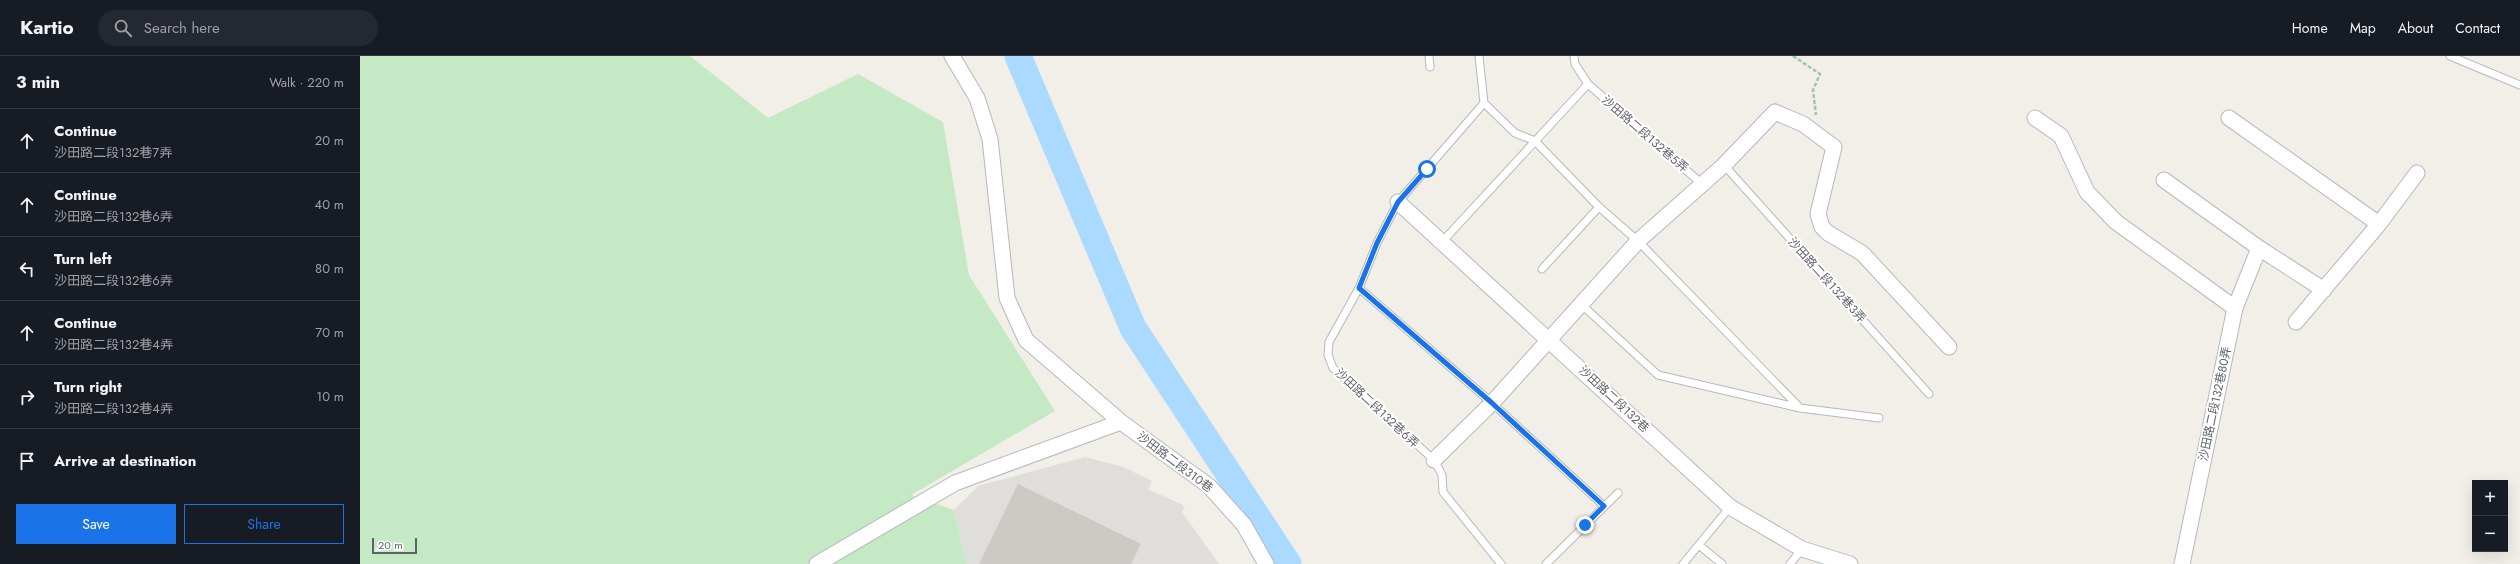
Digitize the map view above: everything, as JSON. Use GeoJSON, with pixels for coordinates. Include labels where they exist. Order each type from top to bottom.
{"type":"FeatureCollection","features":[{"type":"Feature","properties":{"kind":"street","name":"沙田路二段310巷"},"geometry":{"type":"LineString","coordinates":[[952,56],[978,98],[990,139],[1007,298],[1026,340],[1121,422],[1209,486],[1244,525],[1266,564]]}},
{"type":"Feature","properties":{"kind":"street"},"geometry":{"type":"LineString","coordinates":[[1434,460],[1492,403],[1549,339],[1582,305],[1638,241],[1724,165],[1775,112],[1803,124],[1834,148],[1818,214],[1822,227],[1828,233],[1862,253],[1949,347]]}},
{"type":"Feature","properties":{"kind":"street"},"geometry":{"type":"LineString","coordinates":[[2035,118],[2061,136],[2088,192],[2116,222],[2236,308]]}},
{"type":"Feature","properties":{"kind":"street"},"geometry":{"type":"LineString","coordinates":[[2229,118],[2379,224]]}},
{"type":"Feature","properties":{"kind":"street"},"geometry":{"type":"LineString","coordinates":[[2296,322],[2379,224],[2417,173]]}},
{"type":"Feature","properties":{"kind":"street"},"geometry":{"type":"LineString","coordinates":[[2164,180],[2259,248],[2324,290]]}},
{"type":"Feature","properties":{"kind":"street","name":"沙田路二段132巷"},"geometry":{"type":"LineString","coordinates":[[1398,202],[1441,243],[1549,339],[1730,507],[1802,549],[1850,564]]}},
{"type":"Feature","properties":{"kind":"street","name":"沙田路二段132巷80弄"},"geometry":{"type":"LineString","coordinates":[[2182,564],[2236,308],[2259,248]]}},
{"type":"Feature","properties":{"kind":"street"},"geometry":{"type":"LineString","coordinates":[[817,564],[954,483],[1121,422]]}},
{"type":"Feature","properties":{"kind":"lane"},"geometry":{"type":"LineString","coordinates":[[1429,56],[1430,67]]}},
{"type":"Feature","properties":{"kind":"lane"},"geometry":{"type":"LineString","coordinates":[[1478,56],[1484,103],[1515,132],[1535,141],[1599,207],[1638,241],[1800,408]]}},
{"type":"Feature","properties":{"kind":"lane","name":"沙田路二段132巷5弄"},"geometry":{"type":"LineString","coordinates":[[1574,56],[1575,64],[1588,84],[1702,184]]}},
{"type":"Feature","properties":{"kind":"lane"},"geometry":{"type":"LineString","coordinates":[[2450,56],[2520,85]]}},
{"type":"Feature","properties":{"kind":"lane"},"geometry":{"type":"LineString","coordinates":[[1441,243],[1588,84]]}},
{"type":"Feature","properties":{"kind":"lane","name":"沙田路二段132巷6弄"},"geometry":{"type":"LineString","coordinates":[[1434,460],[1333,368],[1328,355],[1329,342],[1359,288],[1377,243],[1398,202],[1484,103]]}},
{"type":"Feature","properties":{"kind":"lane","name":"沙田路二段132巷3弄"},"geometry":{"type":"LineString","coordinates":[[1724,165],[1929,394]]}},
{"type":"Feature","properties":{"kind":"lane"},"geometry":{"type":"LineString","coordinates":[[1542,269],[1599,207]]}},
{"type":"Feature","properties":{"kind":"lane"},"geometry":{"type":"LineString","coordinates":[[1359,288],[1492,403],[1604,506]]}},
{"type":"Feature","properties":{"kind":"lane"},"geometry":{"type":"LineString","coordinates":[[1582,305],[1658,375],[1800,408],[1879,418]]}},
{"type":"Feature","properties":{"kind":"lane"},"geometry":{"type":"LineString","coordinates":[[1434,460],[1442,475],[1443,492],[1501,564]]}},
{"type":"Feature","properties":{"kind":"lane"},"geometry":{"type":"LineString","coordinates":[[1546,564],[1618,494]]}},
{"type":"Feature","properties":{"kind":"lane"},"geometry":{"type":"LineString","coordinates":[[1683,564],[1730,507]]}},
{"type":"Feature","properties":{"kind":"lane"},"geometry":{"type":"LineString","coordinates":[[1699,545],[1722,564]]}},
{"type":"Feature","properties":{"kind":"lane"},"geometry":{"type":"LineString","coordinates":[[1790,564],[1802,549]]}},
{"type":"Feature","properties":{"kind":"path"},"geometry":{"type":"LineString","coordinates":[[1793,56],[1820,74],[1813,90],[1815,112],[1818,118]]}},
{"type":"Feature","properties":{"kind":"shaded area"},"geometry":{"type":"Polygon","coordinates":[[[1085,457],[1123,467],[1152,481],[1148,489],[1185,506],[1182,512],[1219,564],[967,564],[954,510],[978,486],[1085,457]]]}},
{"type":"Feature","properties":{"kind":"green space"},"geometry":{"type":"Polygon","coordinates":[[[360,56],[690,56],[768,118],[858,74],[943,122],[969,275],[1055,411],[911,495],[954,510],[967,564],[360,564],[360,56]]]}},
{"type":"Feature","properties":{"kind":"building"},"geometry":{"type":"Polygon","coordinates":[[[1018,484],[1141,544],[1131,564],[979,564],[1018,484]]]}},
{"type":"Feature","properties":{"kind":"waterway"},"geometry":{"type":"LineString","coordinates":[[1018,56],[1133,328],[1288,564]]}},
{"type":"Feature","properties":{"kind":"route"},"geometry":{"type":"LineString","coordinates":[[1427,169],[1398,202],[1377,243],[1359,288],[1492,403],[1604,506],[1585,525]]}}]}
